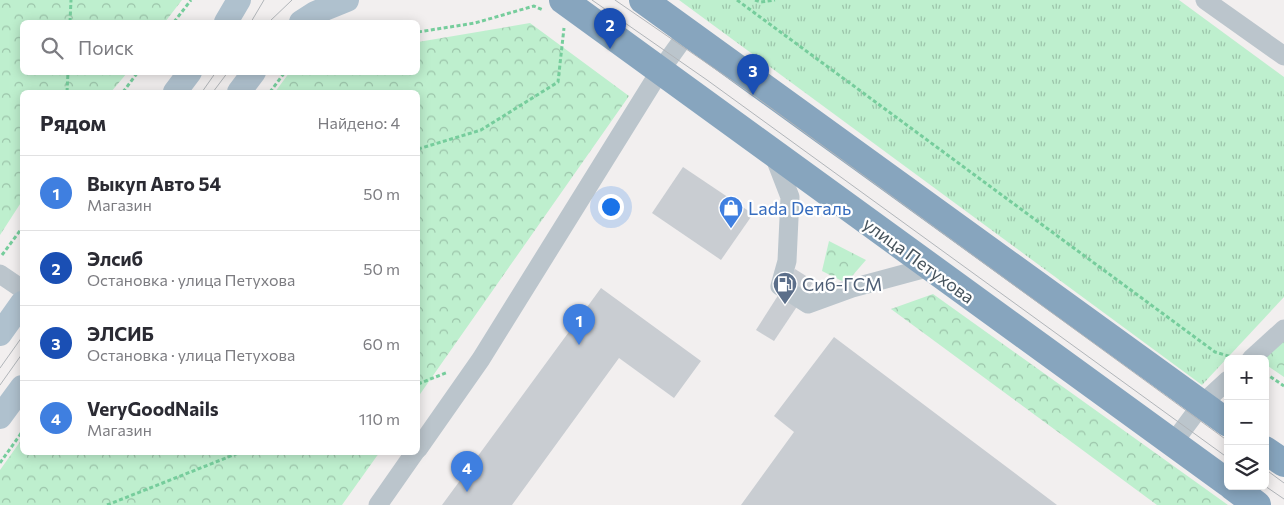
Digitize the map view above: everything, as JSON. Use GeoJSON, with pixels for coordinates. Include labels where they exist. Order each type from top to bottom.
{"type":"FeatureCollection","features":[{"type":"Feature","properties":{"kind":"highway"},"geometry":{"type":"LineString","coordinates":[[643,0],[1224,419]]}},
{"type":"Feature","properties":{"kind":"highway","name":"улица Петухова"},"geometry":{"type":"LineString","coordinates":[[559,11],[660,71],[1224,480]]}},
{"type":"Feature","properties":{"kind":"highway"},"geometry":{"type":"LineString","coordinates":[[1269,453],[1284,463]]}},
{"type":"Feature","properties":{"kind":"highway"},"geometry":{"type":"LineString","coordinates":[[1237,490],[1258,505]]}},
{"type":"Feature","properties":{"kind":"main road"},"geometry":{"type":"LineString","coordinates":[[227,20],[239,0]]}},
{"type":"Feature","properties":{"kind":"main road"},"geometry":{"type":"LineString","coordinates":[[304,20],[315,13],[347,0]]}},
{"type":"Feature","properties":{"kind":"main road"},"geometry":{"type":"LineString","coordinates":[[177,90],[188,75]]}},
{"type":"Feature","properties":{"kind":"main road"},"geometry":{"type":"LineString","coordinates":[[240,90],[252,75]]}},
{"type":"Feature","properties":{"kind":"main road"},"geometry":{"type":"LineString","coordinates":[[0,334],[20,306]]}},
{"type":"Feature","properties":{"kind":"main road"},"geometry":{"type":"LineString","coordinates":[[0,417],[20,390]]}},
{"type":"Feature","properties":{"kind":"street"},"geometry":{"type":"LineString","coordinates":[[1205,0],[1284,56]]}},
{"type":"Feature","properties":{"kind":"street"},"geometry":{"type":"LineString","coordinates":[[420,446],[481,359],[660,71],[688,32]]}},
{"type":"Feature","properties":{"kind":"street"},"geometry":{"type":"LineString","coordinates":[[773,153],[790,197],[787,262],[780,286],[808,304],[852,288],[930,267]]}},
{"type":"Feature","properties":{"kind":"street"},"geometry":{"type":"LineString","coordinates":[[0,274],[20,289]]}},
{"type":"Feature","properties":{"kind":"street"},"geometry":{"type":"LineString","coordinates":[[1255,355],[1284,329]]}},
{"type":"Feature","properties":{"kind":"street"},"geometry":{"type":"LineString","coordinates":[[1173,443],[1202,404],[1224,384]]}},
{"type":"Feature","properties":{"kind":"street"},"geometry":{"type":"LineString","coordinates":[[378,505],[413,455]]}},
{"type":"Feature","properties":{"kind":"path"},"geometry":{"type":"LineString","coordinates":[[70,20],[71,0]]}},
{"type":"Feature","properties":{"kind":"path"},"geometry":{"type":"LineString","coordinates":[[176,20],[191,0]]}},
{"type":"Feature","properties":{"kind":"path"},"geometry":{"type":"LineString","coordinates":[[737,0],[1214,352],[1225,355]]}},
{"type":"Feature","properties":{"kind":"path"},"geometry":{"type":"LineString","coordinates":[[755,0],[761,2],[776,0]]}},
{"type":"Feature","properties":{"kind":"path"},"geometry":{"type":"LineString","coordinates":[[420,32],[475,23],[534,6],[559,11],[558,82],[481,130],[420,148]]}},
{"type":"Feature","properties":{"kind":"path"},"geometry":{"type":"LineString","coordinates":[[67,90],[68,75]]}},
{"type":"Feature","properties":{"kind":"path"},"geometry":{"type":"LineString","coordinates":[[124,90],[136,75]]}},
{"type":"Feature","properties":{"kind":"path"},"geometry":{"type":"LineString","coordinates":[[272,90],[283,75]]}},
{"type":"Feature","properties":{"kind":"path"},"geometry":{"type":"LineString","coordinates":[[0,258],[20,231]]}},
{"type":"Feature","properties":{"kind":"path"},"geometry":{"type":"LineString","coordinates":[[1269,376],[1284,386]]}},
{"type":"Feature","properties":{"kind":"path"},"geometry":{"type":"LineString","coordinates":[[0,463],[20,435]]}},
{"type":"Feature","properties":{"kind":"path"},"geometry":{"type":"LineString","coordinates":[[107,505],[233,455]]}},
{"type":"Feature","properties":{"kind":"green space"},"geometry":{"type":"Polygon","coordinates":[[[0,0],[182,0],[167,20],[20,20],[20,75],[125,75],[113,90],[20,90],[20,204],[0,235],[0,0]]]}},
{"type":"Feature","properties":{"kind":"green space"},"geometry":{"type":"Polygon","coordinates":[[[679,0],[1179,0],[1284,77],[1284,297],[1230,355],[1224,355],[1224,361],[1202,385],[679,0]]]}},
{"type":"Feature","properties":{"kind":"green space"},"geometry":{"type":"Polygon","coordinates":[[[530,23],[629,96],[420,394],[420,90],[276,90],[288,75],[420,75],[420,42],[530,23]]]}},
{"type":"Feature","properties":{"kind":"green space"},"geometry":{"type":"Polygon","coordinates":[[[829,241],[866,260],[846,283],[822,271],[829,241]]]}},
{"type":"Feature","properties":{"kind":"green space"},"geometry":{"type":"Polygon","coordinates":[[[933,294],[1228,505],[1157,505],[891,309],[933,294]]]}},
{"type":"Feature","properties":{"kind":"green space"},"geometry":{"type":"Polygon","coordinates":[[[1284,339],[1284,377],[1269,367],[1269,355],[1266,355],[1284,339]]]}},
{"type":"Feature","properties":{"kind":"green space"},"geometry":{"type":"Polygon","coordinates":[[[20,442],[20,455],[378,455],[342,505],[0,505],[0,470],[20,442]]]}},
{"type":"Feature","properties":{"kind":"building"},"geometry":{"type":"Polygon","coordinates":[[[683,167],[753,214],[721,260],[652,213],[683,167]]]}},
{"type":"Feature","properties":{"kind":"building","name":"Сиб-ГСМ"},"geometry":{"type":"Polygon","coordinates":[[[795,269],[814,281],[774,341],[756,330],[795,269]]]}},
{"type":"Feature","properties":{"kind":"building"},"geometry":{"type":"Polygon","coordinates":[[[601,288],[701,361],[674,398],[619,358],[512,505],[442,505],[601,288]]]}},
{"type":"Feature","properties":{"kind":"building"},"geometry":{"type":"Polygon","coordinates":[[[834,337],[1057,505],[741,505],[794,432],[774,416],[834,337]]]}},
{"type":"Feature","properties":{"kind":"tram line"},"geometry":{"type":"LineString","coordinates":[[252,20],[264,0]]}},
{"type":"Feature","properties":{"kind":"tram line"},"geometry":{"type":"LineString","coordinates":[[271,20],[292,0]]}},
{"type":"Feature","properties":{"kind":"tram line"},"geometry":{"type":"LineString","coordinates":[[592,0],[707,80],[1224,455]]}},
{"type":"Feature","properties":{"kind":"tram line"},"geometry":{"type":"LineString","coordinates":[[615,0],[753,95],[1224,438]]}},
{"type":"Feature","properties":{"kind":"tram line"},"geometry":{"type":"LineString","coordinates":[[203,90],[214,75]]}},
{"type":"Feature","properties":{"kind":"tram line"},"geometry":{"type":"LineString","coordinates":[[214,90],[226,75]]}},
{"type":"Feature","properties":{"kind":"tram line"},"geometry":{"type":"LineString","coordinates":[[0,368],[20,340]]}},
{"type":"Feature","properties":{"kind":"tram line"},"geometry":{"type":"LineString","coordinates":[[0,385],[20,357]]}},
{"type":"Feature","properties":{"kind":"tram line"},"geometry":{"type":"LineString","coordinates":[[1269,472],[1284,483]]}},
{"type":"Feature","properties":{"kind":"tram line"},"geometry":{"type":"LineString","coordinates":[[1269,489],[1284,499]]}},
{"type":"Feature","properties":{"kind":"place","name":"Элсиб"},"geometry":{"type":"Point","coordinates":[610,49]}},
{"type":"Feature","properties":{"kind":"place","name":"ЭЛСИБ"},"geometry":{"type":"Point","coordinates":[753,95]}},
{"type":"Feature","properties":{"kind":"place","name":"Lada Dеталь"},"geometry":{"type":"Point","coordinates":[731,229]}},
{"type":"Feature","properties":{"kind":"place","name":"Сиб-ГСМ"},"geometry":{"type":"Point","coordinates":[785,305]}},
{"type":"Feature","properties":{"kind":"place","name":"Выкуп Авто 54"},"geometry":{"type":"Point","coordinates":[579,345]}},
{"type":"Feature","properties":{"kind":"place","name":"VeryGoodNails"},"geometry":{"type":"Point","coordinates":[467,492]}}]}
